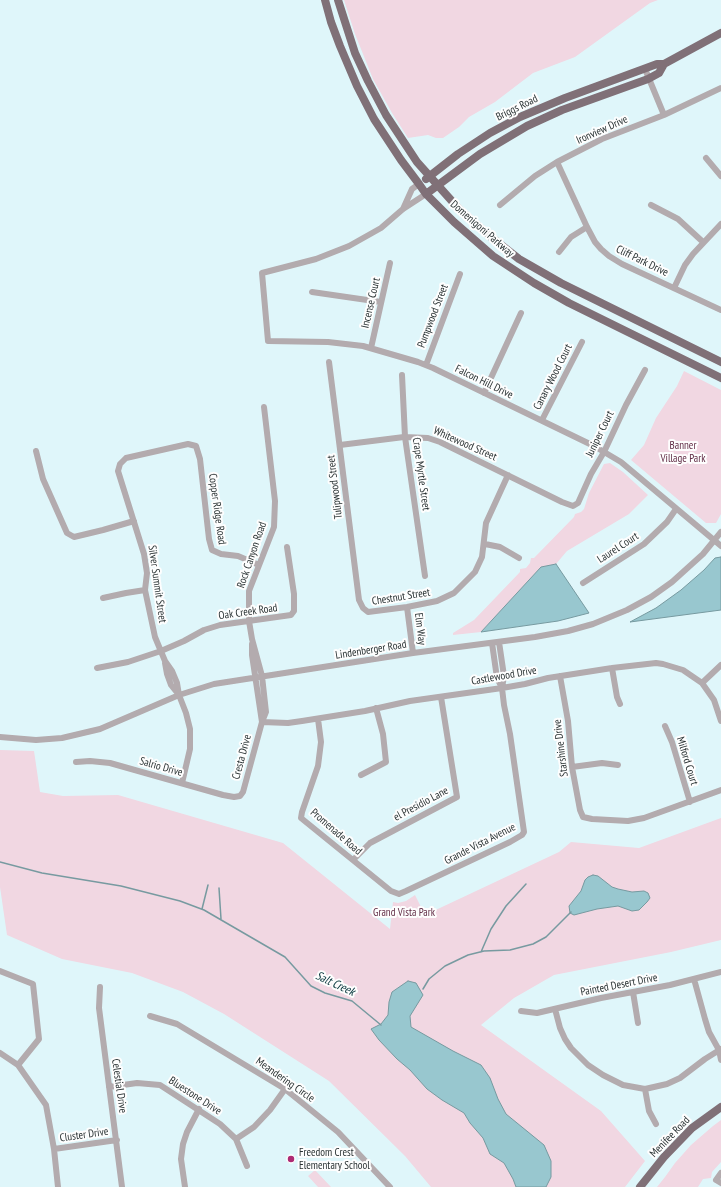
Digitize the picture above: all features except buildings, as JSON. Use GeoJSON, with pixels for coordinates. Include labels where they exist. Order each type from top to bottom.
{"type":"FeatureCollection","features":[{"type":"Feature","properties":{"kind":"main road","name":"Domenigoni Parkway"},"geometry":{"type":"LineString","coordinates":[[325,0],[333,28],[357,86],[374,119],[426,194],[472,238],[493,256],[523,276],[569,303],[721,378]]}},
{"type":"Feature","properties":{"kind":"main road","name":"Domenigoni Parkway"},"geometry":{"type":"LineString","coordinates":[[338,0],[355,53],[376,98],[401,139],[429,177],[459,209],[519,259],[561,283],[721,362]]}},
{"type":"Feature","properties":{"kind":"main road","name":"Briggs Road"},"geometry":{"type":"LineString","coordinates":[[426,194],[480,154],[527,126],[562,110],[648,79],[658,73],[664,64],[721,33]]}},
{"type":"Feature","properties":{"kind":"main road","name":"Briggs Road"},"geometry":{"type":"LineString","coordinates":[[419,184],[458,154],[490,133],[520,117],[565,98],[658,64],[664,64]]}},
{"type":"Feature","properties":{"kind":"main road","name":"Menifee Road"},"geometry":{"type":"LineString","coordinates":[[640,1187],[664,1157],[692,1128],[721,1107]]}},
{"type":"Feature","properties":{"kind":"street"},"geometry":{"type":"LineString","coordinates":[[645,69],[664,115]]}},
{"type":"Feature","properties":{"kind":"street","name":"Ironview Drive"},"geometry":{"type":"LineString","coordinates":[[500,205],[535,176],[557,162],[602,139],[664,115],[721,88]]}},
{"type":"Feature","properties":{"kind":"street"},"geometry":{"type":"LineString","coordinates":[[706,158],[721,176]]}},
{"type":"Feature","properties":{"kind":"street","name":"Cliff Park Drive"},"geometry":{"type":"LineString","coordinates":[[557,162],[595,242],[609,256],[622,264],[721,310]]}},
{"type":"Feature","properties":{"kind":"street","name":"Briggs Road"},"geometry":{"type":"LineString","coordinates":[[403,209],[412,189],[419,184]]}},
{"type":"Feature","properties":{"kind":"street","name":"Briggs Road"},"geometry":{"type":"LineString","coordinates":[[262,273],[316,259],[343,249],[381,228],[403,209],[426,194]]}},
{"type":"Feature","properties":{"kind":"street"},"geometry":{"type":"LineString","coordinates":[[651,205],[678,219],[703,242]]}},
{"type":"Feature","properties":{"kind":"street"},"geometry":{"type":"LineString","coordinates":[[674,288],[685,265],[703,242],[721,224]]}},
{"type":"Feature","properties":{"kind":"street"},"geometry":{"type":"LineString","coordinates":[[559,252],[571,237],[587,227]]}},
{"type":"Feature","properties":{"kind":"street","name":"Incense Court"},"geometry":{"type":"LineString","coordinates":[[371,348],[390,263]]}},
{"type":"Feature","properties":{"kind":"street","name":"Falcon Hill Drive"},"geometry":{"type":"LineString","coordinates":[[262,273],[268,341],[328,342],[363,346],[426,365],[542,420],[621,462],[721,546]]}},
{"type":"Feature","properties":{"kind":"street","name":"Pumpwood Street"},"geometry":{"type":"LineString","coordinates":[[426,365],[460,274]]}},
{"type":"Feature","properties":{"kind":"street"},"geometry":{"type":"LineString","coordinates":[[312,292],[381,302]]}},
{"type":"Feature","properties":{"kind":"street"},"geometry":{"type":"LineString","coordinates":[[484,392],[521,313]]}},
{"type":"Feature","properties":{"kind":"street","name":"Canary Wood Court"},"geometry":{"type":"LineString","coordinates":[[542,420],[582,342]]}},
{"type":"Feature","properties":{"kind":"street","name":"Tulipwood Street"},"geometry":{"type":"LineString","coordinates":[[329,362],[359,600],[363,608]]}},
{"type":"Feature","properties":{"kind":"street","name":"Juniper Court"},"geometry":{"type":"LineString","coordinates":[[573,506],[578,503],[591,474],[604,452],[629,399],[645,370]]}},
{"type":"Feature","properties":{"kind":"street","name":"Crape Myrtle Street"},"geometry":{"type":"LineString","coordinates":[[402,375],[406,437],[425,576]]}},
{"type":"Feature","properties":{"kind":"street","name":"Rock Canyon Road"},"geometry":{"type":"LineString","coordinates":[[259,676],[249,621],[248,591],[274,527],[275,500],[264,407]]}},
{"type":"Feature","properties":{"kind":"street","name":"Whitewood Street"},"geometry":{"type":"LineString","coordinates":[[340,445],[406,437],[428,438],[440,442],[573,506]]}},
{"type":"Feature","properties":{"kind":"street","name":"Copper Ridge Road"},"geometry":{"type":"LineString","coordinates":[[120,464],[126,458],[188,444],[196,446],[200,459],[209,539],[212,550],[221,554],[238,556],[259,565]]}},
{"type":"Feature","properties":{"kind":"street"},"geometry":{"type":"LineString","coordinates":[[36,451],[43,479],[67,533],[74,537],[134,521]]}},
{"type":"Feature","properties":{"kind":"street","name":"Silver Summit Street"},"geometry":{"type":"LineString","coordinates":[[120,464],[118,471],[144,554],[147,573],[145,590],[155,637],[160,651],[172,671],[177,683],[191,735],[189,757],[182,783]]}},
{"type":"Feature","properties":{"kind":"street","name":"Chestnut Street"},"geometry":{"type":"LineString","coordinates":[[363,608],[368,612],[407,607],[437,601],[454,593],[475,572],[482,557],[486,522],[508,475]]}},
{"type":"Feature","properties":{"kind":"street","name":"Laurel Court"},"geometry":{"type":"LineString","coordinates":[[583,583],[644,544],[667,522],[676,509]]}},
{"type":"Feature","properties":{"kind":"street","name":"Lindenberger Road"},"geometry":{"type":"LineString","coordinates":[[0,737],[48,740],[81,734],[118,722],[179,695],[214,684],[413,653],[499,642],[568,631],[593,624],[627,610],[651,597],[672,582],[691,566],[715,541],[721,532]]}},
{"type":"Feature","properties":{"kind":"street"},"geometry":{"type":"LineString","coordinates":[[484,544],[500,547],[519,558]]}},
{"type":"Feature","properties":{"kind":"street","name":"Oak Creek Road"},"geometry":{"type":"LineString","coordinates":[[97,668],[128,662],[160,651],[220,624],[292,615],[294,611],[294,594],[287,547]]}},
{"type":"Feature","properties":{"kind":"street"},"geometry":{"type":"LineString","coordinates":[[102,598],[126,592],[145,590]]}},
{"type":"Feature","properties":{"kind":"street","name":"Elm Way"},"geometry":{"type":"LineString","coordinates":[[407,607],[413,653]]}},
{"type":"Feature","properties":{"kind":"street","name":"Grande Vista Avenue"},"geometry":{"type":"LineString","coordinates":[[499,642],[504,676],[502,688]]}},
{"type":"Feature","properties":{"kind":"street","name":"Grande Vista Avenue"},"geometry":{"type":"LineString","coordinates":[[399,894],[510,842],[522,835],[524,832],[513,750],[502,688],[497,678],[492,643]]}},
{"type":"Feature","properties":{"kind":"street","name":"Castlewood Drive"},"geometry":{"type":"LineString","coordinates":[[262,722],[288,723],[318,719],[410,700],[502,688],[560,676],[647,663],[663,664],[683,670],[702,683],[714,700],[721,722]]}},
{"type":"Feature","properties":{"kind":"street"},"geometry":{"type":"LineString","coordinates":[[702,683],[721,665]]}},
{"type":"Feature","properties":{"kind":"street"},"geometry":{"type":"LineString","coordinates":[[612,668],[617,697],[620,704]]}},
{"type":"Feature","properties":{"kind":"street","name":"Cresta Drive"},"geometry":{"type":"LineString","coordinates":[[240,796],[243,792],[266,712],[259,676]]}},
{"type":"Feature","properties":{"kind":"street","name":"Starshine Drive"},"geometry":{"type":"LineString","coordinates":[[560,676],[568,721],[572,767],[580,810],[583,817],[592,819],[636,820],[652,816],[690,802]]}},
{"type":"Feature","properties":{"kind":"street","name":"el Presidio Lane"},"geometry":{"type":"LineString","coordinates":[[353,860],[376,839],[457,797],[441,696]]}},
{"type":"Feature","properties":{"kind":"street"},"geometry":{"type":"LineString","coordinates":[[361,775],[386,762],[383,734],[376,708]]}},
{"type":"Feature","properties":{"kind":"street","name":"Promenade Road"},"geometry":{"type":"LineString","coordinates":[[318,719],[321,742],[318,766],[302,812],[302,818],[391,890],[399,894]]}},
{"type":"Feature","properties":{"kind":"street","name":"Milford Court"},"geometry":{"type":"LineString","coordinates":[[665,726],[672,742],[690,802]]}},
{"type":"Feature","properties":{"kind":"street","name":"Salrio Drive"},"geometry":{"type":"LineString","coordinates":[[76,762],[110,762],[223,795],[240,796]]}},
{"type":"Feature","properties":{"kind":"street"},"geometry":{"type":"LineString","coordinates":[[572,767],[602,763],[618,766]]}},
{"type":"Feature","properties":{"kind":"street"},"geometry":{"type":"LineString","coordinates":[[690,802],[721,790]]}},
{"type":"Feature","properties":{"kind":"street"},"geometry":{"type":"LineString","coordinates":[[0,971],[33,984],[39,1039],[18,1065]]}},
{"type":"Feature","properties":{"kind":"street","name":"Painted Desert Drive"},"geometry":{"type":"LineString","coordinates":[[521,1011],[537,1013],[721,972]]}},
{"type":"Feature","properties":{"kind":"street"},"geometry":{"type":"LineString","coordinates":[[694,979],[704,1019],[709,1032],[720,1050],[721,1060]]}},
{"type":"Feature","properties":{"kind":"street","name":"Celestial Drive"},"geometry":{"type":"LineString","coordinates":[[100,987],[100,1008],[122,1187]]}},
{"type":"Feature","properties":{"kind":"street"},"geometry":{"type":"LineString","coordinates":[[633,992],[638,1023]]}},
{"type":"Feature","properties":{"kind":"street"},"geometry":{"type":"LineString","coordinates":[[555,1009],[560,1028],[565,1039],[580,1058],[614,1081],[629,1087],[645,1089],[674,1082],[720,1050]]}},
{"type":"Feature","properties":{"kind":"street","name":"Meandering Circle"},"geometry":{"type":"LineString","coordinates":[[150,1016],[177,1024],[284,1089],[338,1132],[390,1187]]}},
{"type":"Feature","properties":{"kind":"street"},"geometry":{"type":"LineString","coordinates":[[0,1053],[18,1065],[46,1105],[54,1149],[58,1187]]}},
{"type":"Feature","properties":{"kind":"street","name":"Bluestone Drive"},"geometry":{"type":"LineString","coordinates":[[109,1087],[137,1084],[160,1085],[220,1124],[236,1139],[246,1166]]}},
{"type":"Feature","properties":{"kind":"street"},"geometry":{"type":"LineString","coordinates":[[236,1139],[254,1127],[270,1110],[284,1089]]}},
{"type":"Feature","properties":{"kind":"street"},"geometry":{"type":"LineString","coordinates":[[645,1089],[649,1111],[656,1124]]}},
{"type":"Feature","properties":{"kind":"street"},"geometry":{"type":"LineString","coordinates":[[185,1187],[182,1159],[183,1144],[187,1132],[199,1110]]}},
{"type":"Feature","properties":{"kind":"street","name":"Cluster Drive"},"geometry":{"type":"LineString","coordinates":[[54,1149],[117,1140]]}},
{"type":"Feature","properties":{"kind":"street"},"geometry":{"type":"LineString","coordinates":[[719,1182],[721,1174]]}},
{"type":"Feature","properties":{"kind":"green space"},"geometry":{"type":"Polygon","coordinates":[[[344,0],[658,0],[650,3],[575,57],[533,73],[495,102],[469,117],[459,127],[443,138],[436,138],[428,135],[408,138],[373,79],[355,34],[344,0]]]}},
{"type":"Feature","properties":{"kind":"green space","name":"Banner Village Park"},"geometry":{"type":"Polygon","coordinates":[[[684,371],[721,390],[721,514],[716,523],[706,523],[631,460],[644,445],[656,418],[677,386],[684,371]]]}},
{"type":"Feature","properties":{"kind":"green space"},"geometry":{"type":"Polygon","coordinates":[[[610,463],[623,472],[648,495],[629,514],[567,551],[556,564],[541,568],[481,632],[453,635],[453,633],[474,620],[520,572],[520,569],[526,568],[530,563],[531,558],[534,558],[574,517],[575,514],[584,509],[589,493],[604,464],[610,463]]]}},
{"type":"Feature","properties":{"kind":"green space","name":"Grand Vista Park"},"geometry":{"type":"Polygon","coordinates":[[[0,750],[34,751],[40,792],[63,796],[118,795],[283,843],[390,929],[393,902],[398,903],[406,901],[415,895],[425,915],[559,852],[571,842],[639,848],[721,818],[721,940],[671,952],[554,975],[514,998],[481,1025],[601,1111],[645,1161],[625,1187],[431,1187],[405,1156],[329,1081],[224,1014],[183,992],[132,973],[62,959],[7,935],[0,887],[0,750]]]}},
{"type":"Feature","properties":{"kind":"green space"},"geometry":{"type":"Polygon","coordinates":[[[721,1120],[721,1162],[712,1172],[711,1178],[703,1179],[698,1187],[657,1187],[691,1145],[721,1120]]]}},
{"type":"Feature","properties":{"kind":"green space"},"geometry":{"type":"Polygon","coordinates":[[[315,1170],[331,1187],[318,1187],[308,1176],[315,1170]]]}},
{"type":"Feature","properties":{"kind":"water"},"geometry":{"type":"Polygon","coordinates":[[[721,557],[721,610],[630,622],[656,608],[681,590],[715,558],[721,557]]]}},
{"type":"Feature","properties":{"kind":"water"},"geometry":{"type":"Polygon","coordinates":[[[556,564],[589,613],[558,621],[481,632],[541,567],[556,564]]]}},
{"type":"Feature","properties":{"kind":"water"},"geometry":{"type":"Polygon","coordinates":[[[593,875],[598,876],[612,887],[618,889],[632,892],[644,891],[648,893],[650,898],[639,910],[632,911],[618,906],[597,909],[574,915],[570,913],[569,906],[581,891],[585,880],[593,875]]]}},
{"type":"Feature","properties":{"kind":"water"},"geometry":{"type":"Polygon","coordinates":[[[408,981],[416,983],[423,995],[410,1016],[411,1027],[481,1065],[490,1078],[498,1099],[506,1114],[544,1145],[551,1161],[551,1177],[546,1187],[516,1187],[504,1163],[490,1154],[483,1138],[470,1123],[464,1113],[427,1089],[379,1040],[371,1029],[381,1024],[388,1015],[389,1002],[392,992],[408,981]]]}},
{"type":"Feature","properties":{"kind":"waterway","name":"Salt Creek"},"geometry":{"type":"LineString","coordinates":[[0,862],[42,873],[121,886],[180,901],[204,910],[285,957],[311,986],[325,993],[352,1001],[381,1025]]}},
{"type":"Feature","properties":{"kind":"waterway"},"geometry":{"type":"LineString","coordinates":[[481,952],[491,929],[506,906],[526,884]]}},
{"type":"Feature","properties":{"kind":"waterway"},"geometry":{"type":"LineString","coordinates":[[202,909],[208,885]]}},
{"type":"Feature","properties":{"kind":"waterway"},"geometry":{"type":"LineString","coordinates":[[219,888],[221,919]]}},
{"type":"Feature","properties":{"kind":"waterway"},"geometry":{"type":"LineString","coordinates":[[423,989],[429,979],[445,966],[468,955],[484,951],[510,950],[533,944],[546,937],[571,912]]}},
{"type":"Feature","properties":{"kind":"place","name":"Freedom Crest Elementary School"},"geometry":{"type":"Point","coordinates":[291,1159]}}]}
